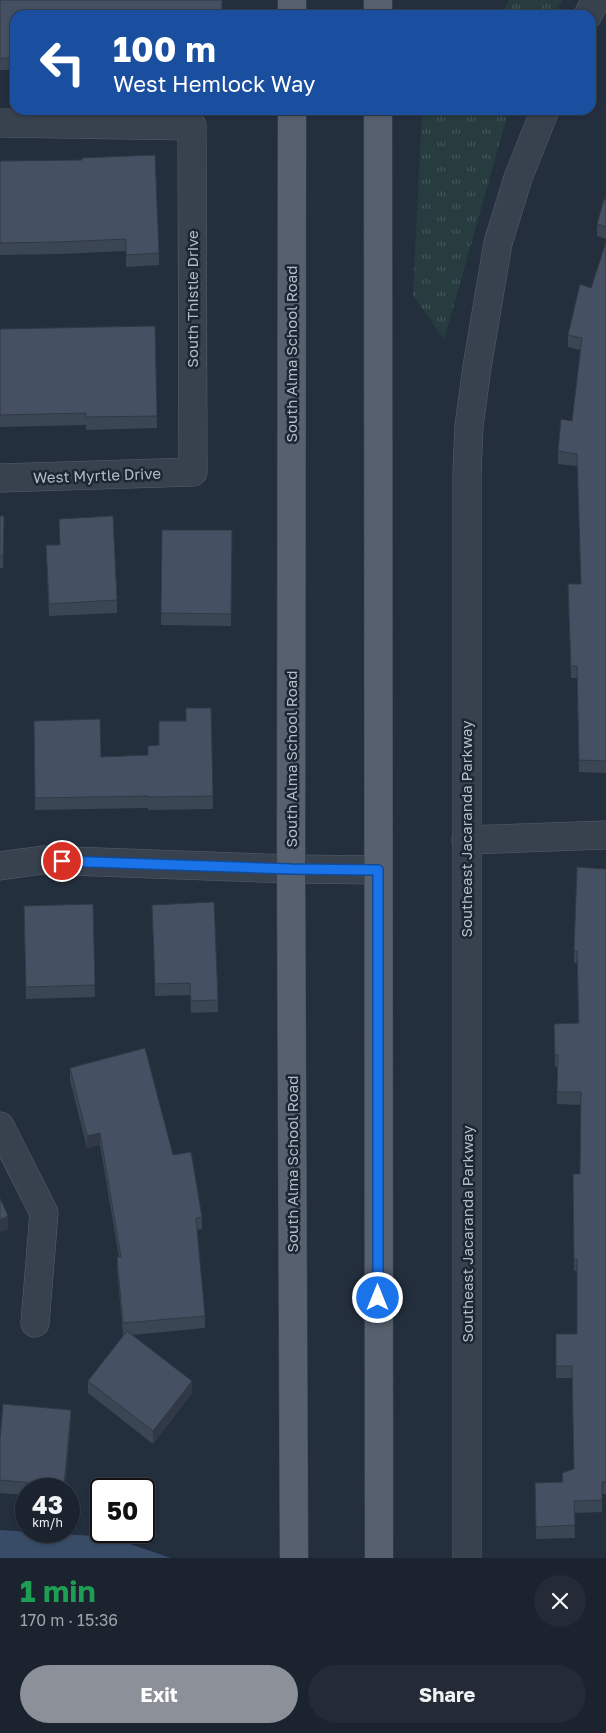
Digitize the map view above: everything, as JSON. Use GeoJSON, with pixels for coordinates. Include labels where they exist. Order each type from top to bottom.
{"type":"FeatureCollection","features":[{"type":"Feature","properties":{"kind":"main road","name":"South Alma School Road"},"geometry":{"type":"LineString","coordinates":[[292,115],[291,869],[294,1558]]}},
{"type":"Feature","properties":{"kind":"main road"},"geometry":{"type":"LineString","coordinates":[[378,115],[379,1558]]}},
{"type":"Feature","properties":{"kind":"street","name":"Southeast Jacaranda Parkway"},"geometry":{"type":"LineString","coordinates":[[467,1558],[466,840],[467,473],[469,426],[498,243],[518,178],[543,115]]}},
{"type":"Feature","properties":{"kind":"street","name":"South Thistle Drive"},"geometry":{"type":"LineString","coordinates":[[0,123],[192,126],[193,472]]}},
{"type":"Feature","properties":{"kind":"street","name":"West Myrtle Drive"},"geometry":{"type":"LineString","coordinates":[[0,478],[193,472]]}},
{"type":"Feature","properties":{"kind":"street"},"geometry":{"type":"LineString","coordinates":[[466,840],[606,834]]}},
{"type":"Feature","properties":{"kind":"street"},"geometry":{"type":"LineString","coordinates":[[0,866],[43,860],[291,869],[378,870]]}},
{"type":"Feature","properties":{"kind":"street"},"geometry":{"type":"LineString","coordinates":[[0,1126],[44,1212],[35,1323]]}},
{"type":"Feature","properties":{"kind":"green space"},"geometry":{"type":"Polygon","coordinates":[[[509,0],[562,0],[557,10],[504,10],[509,0]]]}},
{"type":"Feature","properties":{"kind":"green space"},"geometry":{"type":"Polygon","coordinates":[[[422,115],[508,115],[444,340],[413,295],[422,115]]]}},
{"type":"Feature","properties":{"kind":"water"},"geometry":{"type":"Polygon","coordinates":[[[0,1530],[15,1531],[15,1543],[80,1543],[80,1535],[90,1536],[90,1543],[127,1543],[171,1558],[0,1558],[0,1530]]]}},
{"type":"Feature","properties":{"kind":"building"},"geometry":{"type":"Polygon","coordinates":[[[0,0],[222,0],[222,10],[10,10],[10,58],[0,58],[0,0]]]}},
{"type":"Feature","properties":{"kind":"building"},"geometry":{"type":"Polygon","coordinates":[[[155,155],[159,253],[126,255],[126,239],[0,243],[0,161],[82,160],[82,158],[155,155]]]}},
{"type":"Feature","properties":{"kind":"building"},"geometry":{"type":"Polygon","coordinates":[[[604,199],[606,200],[606,227],[597,224],[604,199]]]}},
{"type":"Feature","properties":{"kind":"building"},"geometry":{"type":"Polygon","coordinates":[[[606,242],[606,761],[579,760],[577,666],[571,666],[568,584],[581,584],[577,454],[558,451],[561,419],[572,421],[582,338],[568,335],[580,284],[591,288],[606,242]]]}},
{"type":"Feature","properties":{"kind":"building"},"geometry":{"type":"Polygon","coordinates":[[[155,326],[157,416],[86,417],[86,413],[0,415],[0,329],[155,326]]]}},
{"type":"Feature","properties":{"kind":"building"},"geometry":{"type":"Polygon","coordinates":[[[0,516],[4,516],[3,556],[0,556],[0,516]]]}},
{"type":"Feature","properties":{"kind":"building"},"geometry":{"type":"Polygon","coordinates":[[[113,516],[117,600],[49,604],[46,545],[60,545],[59,519],[113,516]]]}},
{"type":"Feature","properties":{"kind":"building"},"geometry":{"type":"Polygon","coordinates":[[[162,530],[232,530],[231,614],[161,613],[162,530]]]}},
{"type":"Feature","properties":{"kind":"building"},"geometry":{"type":"Polygon","coordinates":[[[186,708],[211,708],[213,796],[35,798],[34,721],[100,719],[101,757],[148,755],[148,746],[159,745],[159,721],[186,721],[186,708]]]}},
{"type":"Feature","properties":{"kind":"building"},"geometry":{"type":"Polygon","coordinates":[[[577,867],[606,869],[606,1482],[602,1482],[602,1500],[574,1501],[575,1525],[536,1527],[535,1483],[563,1482],[562,1473],[574,1469],[572,1366],[556,1366],[556,1334],[577,1334],[577,1259],[574,1259],[573,1174],[580,1174],[581,1092],[557,1092],[558,1055],[555,1055],[554,1024],[579,1023],[577,951],[574,951],[577,867]]]}},
{"type":"Feature","properties":{"kind":"building"},"geometry":{"type":"Polygon","coordinates":[[[214,902],[218,1000],[191,1001],[190,983],[155,984],[152,905],[214,902]]]}},
{"type":"Feature","properties":{"kind":"building"},"geometry":{"type":"Polygon","coordinates":[[[93,904],[95,985],[26,987],[24,906],[93,904]]]}},
{"type":"Feature","properties":{"kind":"building"},"geometry":{"type":"Polygon","coordinates":[[[145,1048],[173,1155],[191,1152],[202,1217],[196,1218],[205,1316],[123,1323],[117,1257],[121,1257],[100,1133],[87,1136],[70,1068],[145,1048]]]}},
{"type":"Feature","properties":{"kind":"building"},"geometry":{"type":"Polygon","coordinates":[[[0,1198],[8,1216],[0,1220],[0,1198]]]}},
{"type":"Feature","properties":{"kind":"building"},"geometry":{"type":"Polygon","coordinates":[[[127,1331],[192,1381],[153,1431],[88,1381],[127,1331]]]}},
{"type":"Feature","properties":{"kind":"building"},"geometry":{"type":"Polygon","coordinates":[[[3,1404],[71,1410],[65,1478],[15,1478],[15,1481],[0,1480],[0,1439],[3,1404]]]}},
{"type":"Feature","properties":{"kind":"route"},"geometry":{"type":"LineString","coordinates":[[62,861],[378,870],[378,1298]]}}]}
